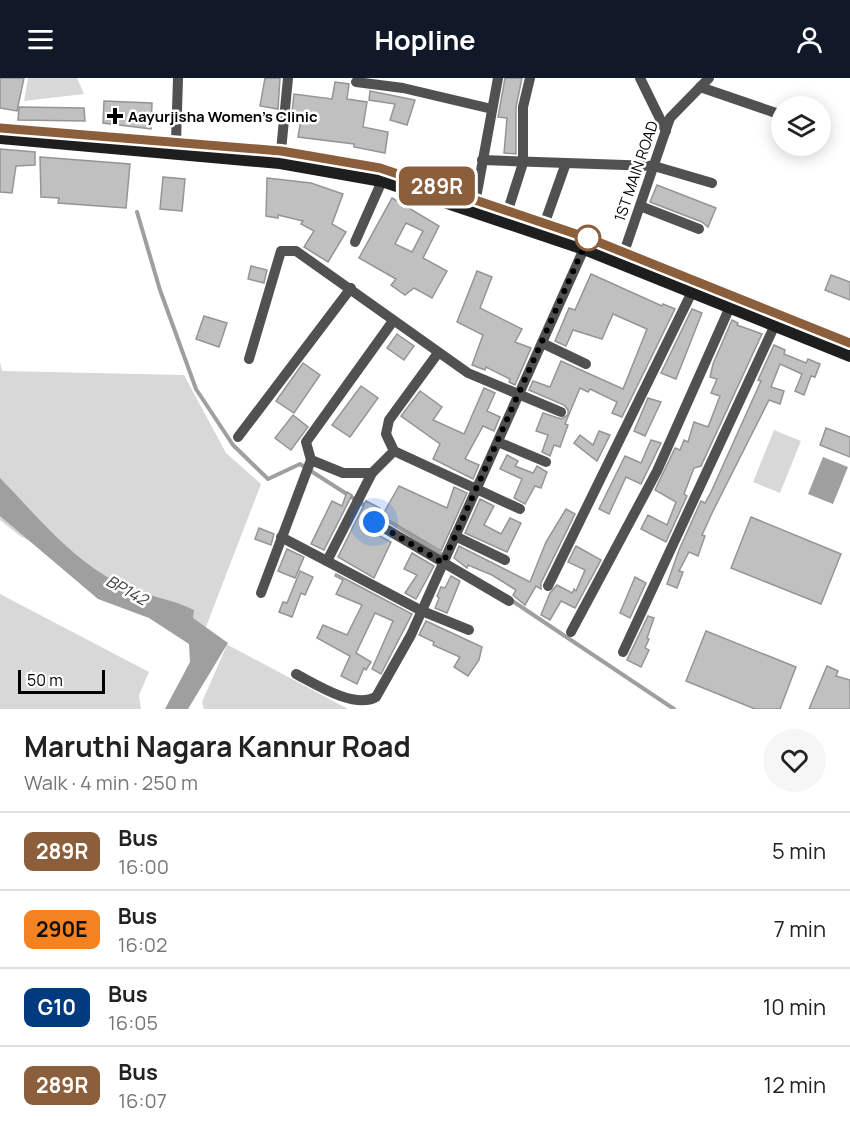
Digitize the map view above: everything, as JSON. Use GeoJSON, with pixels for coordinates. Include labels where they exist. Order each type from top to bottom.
{"type":"FeatureCollection","features":[{"type":"Feature","properties":{"kind":"main road"},"geometry":{"type":"LineString","coordinates":[[0,128],[176,142],[193,149],[382,182],[586,244]]}},
{"type":"Feature","properties":{"kind":"main road"},"geometry":{"type":"LineString","coordinates":[[0,138],[193,149],[281,151],[380,168],[545,222],[586,244],[621,259],[849,350]]}},
{"type":"Feature","properties":{"kind":"main road"},"geometry":{"type":"LineString","coordinates":[[621,259],[691,294],[774,327],[849,350]]}},
{"type":"Feature","properties":{"kind":"street"},"geometry":{"type":"LineString","coordinates":[[176,142],[178,78]]}},
{"type":"Feature","properties":{"kind":"street"},"geometry":{"type":"LineString","coordinates":[[281,151],[288,78]]}},
{"type":"Feature","properties":{"kind":"street"},"geometry":{"type":"LineString","coordinates":[[476,198],[498,78]]}},
{"type":"Feature","properties":{"kind":"street"},"geometry":{"type":"LineString","coordinates":[[508,210],[524,163],[523,107],[530,78]]}},
{"type":"Feature","properties":{"kind":"street"},"geometry":{"type":"LineString","coordinates":[[640,78],[666,131]]}},
{"type":"Feature","properties":{"kind":"street","name":"1ST MAIN ROAD"},"geometry":{"type":"LineString","coordinates":[[621,259],[670,118],[709,78]]}},
{"type":"Feature","properties":{"kind":"street"},"geometry":{"type":"LineString","coordinates":[[356,82],[403,88],[492,109]]}},
{"type":"Feature","properties":{"kind":"street"},"geometry":{"type":"LineString","coordinates":[[700,87],[771,111]]}},
{"type":"Feature","properties":{"kind":"street"},"geometry":{"type":"LineString","coordinates":[[482,160],[654,166],[712,183]]}},
{"type":"Feature","properties":{"kind":"street"},"geometry":{"type":"LineString","coordinates":[[545,222],[566,163]]}},
{"type":"Feature","properties":{"kind":"street"},"geometry":{"type":"LineString","coordinates":[[355,242],[382,182]]}},
{"type":"Feature","properties":{"kind":"street"},"geometry":{"type":"LineString","coordinates":[[640,206],[699,229]]}},
{"type":"Feature","properties":{"kind":"street"},"geometry":{"type":"LineString","coordinates":[[296,674],[346,699],[368,703],[376,697],[422,611],[586,244]]}},
{"type":"Feature","properties":{"kind":"street"},"geometry":{"type":"LineString","coordinates":[[249,358],[280,251],[296,250],[468,374],[561,412]]}},
{"type":"Feature","properties":{"kind":"street"},"geometry":{"type":"LineString","coordinates":[[238,437],[351,288]]}},
{"type":"Feature","properties":{"kind":"street"},"geometry":{"type":"LineString","coordinates":[[548,586],[691,294]]}},
{"type":"Feature","properties":{"kind":"street"},"geometry":{"type":"LineString","coordinates":[[571,632],[657,471],[729,309]]}},
{"type":"Feature","properties":{"kind":"street"},"geometry":{"type":"LineString","coordinates":[[261,593],[311,460],[306,442],[393,321]]}},
{"type":"Feature","properties":{"kind":"street"},"geometry":{"type":"LineString","coordinates":[[623,652],[774,327]]}},
{"type":"Feature","properties":{"kind":"street"},"geometry":{"type":"LineString","coordinates":[[542,343],[586,364]]}},
{"type":"Feature","properties":{"kind":"street"},"geometry":{"type":"LineString","coordinates":[[438,353],[389,420],[386,434],[394,451],[520,509]]}},
{"type":"Feature","properties":{"kind":"street"},"geometry":{"type":"LineString","coordinates":[[498,442],[546,462]]}},
{"type":"Feature","properties":{"kind":"street"},"geometry":{"type":"LineString","coordinates":[[327,561],[372,473],[394,451]]}},
{"type":"Feature","properties":{"kind":"street"},"geometry":{"type":"LineString","coordinates":[[311,460],[343,473],[372,473]]}},
{"type":"Feature","properties":{"kind":"street"},"geometry":{"type":"LineString","coordinates":[[374,522],[509,601]]}},
{"type":"Feature","properties":{"kind":"street"},"geometry":{"type":"LineString","coordinates":[[281,537],[422,611],[469,630]]}},
{"type":"Feature","properties":{"kind":"street"},"geometry":{"type":"LineString","coordinates":[[455,537],[505,560]]}},
{"type":"Feature","properties":{"kind":"shaded area"},"geometry":{"type":"Polygon","coordinates":[[[28,78],[77,78],[84,94],[24,101],[28,78]]]}},
{"type":"Feature","properties":{"kind":"shaded area"},"geometry":{"type":"Polygon","coordinates":[[[0,362],[2,371],[184,375],[226,453],[261,484],[204,632],[20,536],[0,520],[0,362]]]}},
{"type":"Feature","properties":{"kind":"shaded area"},"geometry":{"type":"Polygon","coordinates":[[[774,430],[801,441],[780,493],[753,482],[774,430]]]}},
{"type":"Feature","properties":{"kind":"shaded area"},"geometry":{"type":"Polygon","coordinates":[[[0,594],[149,672],[139,695],[141,709],[0,709],[0,594]]]}},
{"type":"Feature","properties":{"kind":"shaded area"},"geometry":{"type":"Polygon","coordinates":[[[227,645],[348,709],[204,709],[202,702],[227,645]]]}},
{"type":"Feature","properties":{"kind":"water"},"geometry":{"type":"Polygon","coordinates":[[[823,457],[848,467],[833,504],[808,494],[823,457]]]}},
{"type":"Feature","properties":{"kind":"water","name":"BP142"},"geometry":{"type":"Polygon","coordinates":[[[0,478],[56,536],[86,563],[129,588],[194,610],[193,618],[228,643],[188,709],[165,709],[190,662],[189,644],[149,618],[98,599],[0,516],[0,478]]]}},
{"type":"Feature","properties":{"kind":"building"},"geometry":{"type":"Polygon","coordinates":[[[0,78],[24,78],[17,111],[0,108],[0,78]]]}},
{"type":"Feature","properties":{"kind":"building"},"geometry":{"type":"Polygon","coordinates":[[[265,78],[280,78],[278,109],[260,106],[265,78]]]}},
{"type":"Feature","properties":{"kind":"building"},"geometry":{"type":"Polygon","coordinates":[[[505,78],[522,78],[516,107],[516,154],[504,153],[507,118],[498,117],[505,78]]]}},
{"type":"Feature","properties":{"kind":"building"},"geometry":{"type":"Polygon","coordinates":[[[335,82],[349,84],[347,99],[367,102],[363,127],[388,132],[385,153],[354,147],[354,144],[298,137],[302,113],[292,112],[294,94],[332,99],[335,82]]]}},
{"type":"Feature","properties":{"kind":"building"},"geometry":{"type":"Polygon","coordinates":[[[370,91],[415,100],[407,125],[390,120],[395,104],[369,100],[370,91]]]}},
{"type":"Feature","properties":{"kind":"building"},"geometry":{"type":"Polygon","coordinates":[[[104,101],[152,103],[151,129],[103,123],[104,101]]]}},
{"type":"Feature","properties":{"kind":"building"},"geometry":{"type":"Polygon","coordinates":[[[19,107],[84,108],[85,121],[18,120],[19,107]]]}},
{"type":"Feature","properties":{"kind":"building"},"geometry":{"type":"Polygon","coordinates":[[[0,149],[35,152],[35,165],[16,166],[12,193],[0,192],[0,149]]]}},
{"type":"Feature","properties":{"kind":"building"},"geometry":{"type":"Polygon","coordinates":[[[40,157],[130,164],[126,208],[58,203],[59,198],[41,197],[40,157]]]}},
{"type":"Feature","properties":{"kind":"building"},"geometry":{"type":"Polygon","coordinates":[[[163,177],[185,179],[182,211],[160,209],[163,177]]]}},
{"type":"Feature","properties":{"kind":"building"},"geometry":{"type":"Polygon","coordinates":[[[267,178],[311,183],[343,194],[332,224],[346,232],[328,262],[304,247],[314,231],[301,224],[303,221],[278,215],[278,218],[266,216],[267,178]]]}},
{"type":"Feature","properties":{"kind":"building"},"geometry":{"type":"Polygon","coordinates":[[[657,185],[716,208],[708,227],[702,222],[650,202],[657,185]]]}},
{"type":"Feature","properties":{"kind":"building"},"geometry":{"type":"Polygon","coordinates":[[[392,198],[439,226],[423,258],[447,271],[432,298],[414,288],[405,295],[391,285],[396,279],[359,258],[392,198]],[[406,223],[395,244],[412,252],[423,231],[406,223]]]}},
{"type":"Feature","properties":{"kind":"building"},"geometry":{"type":"Polygon","coordinates":[[[251,266],[267,270],[264,283],[248,279],[251,266]]]}},
{"type":"Feature","properties":{"kind":"building"},"geometry":{"type":"Polygon","coordinates":[[[477,271],[492,277],[480,308],[522,329],[515,342],[531,348],[515,385],[509,382],[510,379],[486,367],[485,370],[472,365],[483,335],[457,322],[477,271]]]}},
{"type":"Feature","properties":{"kind":"building"},"geometry":{"type":"Polygon","coordinates":[[[591,274],[662,306],[663,304],[675,309],[622,417],[612,413],[617,402],[590,389],[588,392],[580,388],[565,424],[568,425],[560,447],[554,445],[550,456],[542,452],[548,435],[536,431],[543,413],[561,419],[568,415],[568,410],[564,405],[529,390],[533,381],[550,387],[561,361],[623,389],[647,329],[613,314],[602,339],[573,330],[566,346],[555,341],[569,308],[575,310],[591,274]]]}},
{"type":"Feature","properties":{"kind":"building"},"geometry":{"type":"Polygon","coordinates":[[[831,275],[850,282],[850,300],[825,290],[831,275]]]}},
{"type":"Feature","properties":{"kind":"building"},"geometry":{"type":"Polygon","coordinates":[[[692,309],[702,313],[676,379],[661,373],[692,309]]]}},
{"type":"Feature","properties":{"kind":"building"},"geometry":{"type":"Polygon","coordinates":[[[204,316],[227,323],[219,347],[196,339],[204,316]]]}},
{"type":"Feature","properties":{"kind":"building"},"geometry":{"type":"Polygon","coordinates":[[[732,320],[738,323],[737,325],[762,334],[701,466],[694,468],[684,494],[687,496],[666,542],[641,529],[648,515],[667,525],[676,502],[655,490],[675,448],[680,450],[684,440],[688,442],[694,422],[708,427],[720,396],[711,393],[717,379],[710,377],[713,364],[732,320]]]}},
{"type":"Feature","properties":{"kind":"building"},"geometry":{"type":"Polygon","coordinates":[[[397,334],[414,346],[404,360],[387,348],[397,334]]]}},
{"type":"Feature","properties":{"kind":"building"},"geometry":{"type":"Polygon","coordinates":[[[774,345],[785,350],[784,354],[806,363],[808,359],[820,364],[815,377],[811,376],[804,395],[795,391],[802,374],[780,364],[771,387],[784,391],[780,404],[769,400],[702,535],[705,536],[698,556],[689,552],[679,571],[683,572],[677,588],[667,584],[679,550],[701,501],[705,503],[711,492],[761,381],[758,380],[774,345]]]}},
{"type":"Feature","properties":{"kind":"building"},"geometry":{"type":"Polygon","coordinates":[[[303,363],[320,375],[294,413],[276,401],[303,363]]]}},
{"type":"Feature","properties":{"kind":"building"},"geometry":{"type":"Polygon","coordinates":[[[361,386],[378,398],[350,437],[332,425],[361,386]]]}},
{"type":"Feature","properties":{"kind":"building"},"geometry":{"type":"Polygon","coordinates":[[[484,388],[495,393],[487,411],[500,417],[494,431],[483,426],[465,459],[479,465],[473,479],[433,459],[440,444],[401,416],[420,391],[442,407],[433,420],[464,434],[484,388]]]}},
{"type":"Feature","properties":{"kind":"building"},"geometry":{"type":"Polygon","coordinates":[[[648,398],[661,402],[645,436],[634,431],[648,398]]]}},
{"type":"Feature","properties":{"kind":"building"},"geometry":{"type":"Polygon","coordinates":[[[293,415],[308,427],[291,450],[275,438],[293,415]]]}},
{"type":"Feature","properties":{"kind":"building"},"geometry":{"type":"Polygon","coordinates":[[[826,428],[850,437],[850,457],[820,445],[826,428]]]}},
{"type":"Feature","properties":{"kind":"building"},"geometry":{"type":"Polygon","coordinates":[[[599,431],[610,435],[597,461],[574,443],[580,435],[593,445],[599,431]]]}},
{"type":"Feature","properties":{"kind":"building"},"geometry":{"type":"Polygon","coordinates":[[[651,440],[661,443],[641,484],[626,477],[609,514],[599,509],[625,456],[641,463],[651,440]]]}},
{"type":"Feature","properties":{"kind":"building"},"geometry":{"type":"Polygon","coordinates":[[[507,455],[518,461],[515,466],[533,473],[537,466],[547,472],[541,488],[535,486],[525,504],[514,498],[522,479],[500,469],[507,455]]]}},
{"type":"Feature","properties":{"kind":"building"},"geometry":{"type":"Polygon","coordinates":[[[399,486],[447,508],[454,487],[467,493],[441,551],[382,516],[399,486]]]}},
{"type":"Feature","properties":{"kind":"building"},"geometry":{"type":"Polygon","coordinates":[[[347,492],[352,495],[324,550],[311,544],[332,501],[342,506],[347,492]]]}},
{"type":"Feature","properties":{"kind":"building"},"geometry":{"type":"Polygon","coordinates":[[[480,499],[494,506],[484,525],[501,534],[510,518],[521,523],[507,552],[465,533],[480,499]]]}},
{"type":"Feature","properties":{"kind":"building"},"geometry":{"type":"Polygon","coordinates":[[[366,501],[380,508],[376,515],[367,519],[369,530],[391,542],[374,578],[338,557],[366,501]]]}},
{"type":"Feature","properties":{"kind":"building"},"geometry":{"type":"Polygon","coordinates":[[[566,509],[575,514],[541,583],[541,589],[536,586],[525,605],[513,595],[516,590],[492,575],[468,565],[467,568],[454,558],[459,546],[530,582],[546,542],[566,509]]]}},
{"type":"Feature","properties":{"kind":"building"},"geometry":{"type":"Polygon","coordinates":[[[751,517],[841,554],[821,604],[731,568],[751,517]]]}},
{"type":"Feature","properties":{"kind":"building"},"geometry":{"type":"Polygon","coordinates":[[[259,528],[274,534],[271,545],[255,539],[259,528]]]}},
{"type":"Feature","properties":{"kind":"building"},"geometry":{"type":"Polygon","coordinates":[[[576,546],[601,560],[575,608],[561,601],[550,620],[541,615],[550,593],[557,585],[572,593],[574,589],[576,591],[585,570],[568,562],[576,546]]]}},
{"type":"Feature","properties":{"kind":"building"},"geometry":{"type":"Polygon","coordinates":[[[287,549],[304,557],[295,578],[278,571],[287,549]]]}},
{"type":"Feature","properties":{"kind":"building"},"geometry":{"type":"Polygon","coordinates":[[[412,553],[434,566],[416,599],[405,593],[417,575],[404,569],[412,553]]]}},
{"type":"Feature","properties":{"kind":"building"},"geometry":{"type":"Polygon","coordinates":[[[300,571],[313,577],[305,595],[301,593],[292,617],[279,612],[283,602],[287,603],[300,571]]]}},
{"type":"Feature","properties":{"kind":"building"},"geometry":{"type":"Polygon","coordinates":[[[336,574],[412,614],[381,674],[372,669],[393,621],[375,613],[356,653],[371,662],[366,670],[364,668],[357,684],[341,676],[350,656],[317,638],[323,625],[347,635],[362,605],[336,594],[343,580],[335,576],[336,574]]]}},
{"type":"Feature","properties":{"kind":"building"},"geometry":{"type":"Polygon","coordinates":[[[451,576],[460,581],[447,613],[435,608],[441,587],[445,588],[451,576]]]}},
{"type":"Feature","properties":{"kind":"building"},"geometry":{"type":"Polygon","coordinates":[[[635,577],[646,583],[630,618],[620,613],[635,577]]]}},
{"type":"Feature","properties":{"kind":"building"},"geometry":{"type":"Polygon","coordinates":[[[648,616],[654,618],[645,648],[649,650],[641,667],[627,660],[648,616]]]}},
{"type":"Feature","properties":{"kind":"building"},"geometry":{"type":"Polygon","coordinates":[[[426,621],[482,647],[479,660],[468,676],[454,667],[460,657],[433,645],[434,642],[419,635],[426,621]]]}},
{"type":"Feature","properties":{"kind":"building"},"geometry":{"type":"Polygon","coordinates":[[[706,631],[796,667],[780,709],[755,709],[686,681],[706,631]]]}},
{"type":"Feature","properties":{"kind":"building"},"geometry":{"type":"Polygon","coordinates":[[[827,666],[838,671],[836,676],[850,680],[850,709],[809,709],[827,666]]]}},
{"type":"Feature","properties":{"kind":"waterway"},"geometry":{"type":"LineString","coordinates":[[137,212],[160,290],[196,389],[233,445],[268,479],[300,464],[367,507]]}},
{"type":"Feature","properties":{"kind":"waterway"},"geometry":{"type":"LineString","coordinates":[[373,511],[445,557]]}},
{"type":"Feature","properties":{"kind":"waterway"},"geometry":{"type":"LineString","coordinates":[[511,600],[674,709]]}},
{"type":"Feature","properties":{"kind":"bus line","name":"289R"},"geometry":{"type":"LineString","coordinates":[[0,128],[281,151],[380,168],[476,198],[588,238],[850,343]]}},
{"type":"Feature","properties":{"kind":"place","name":"Aayurjisha Women's Clinic"},"geometry":{"type":"Point","coordinates":[115,116]}},
{"type":"Feature","properties":{"kind":"route"},"geometry":{"type":"LineString","coordinates":[[374,522],[443,563],[588,238]]}}]}
